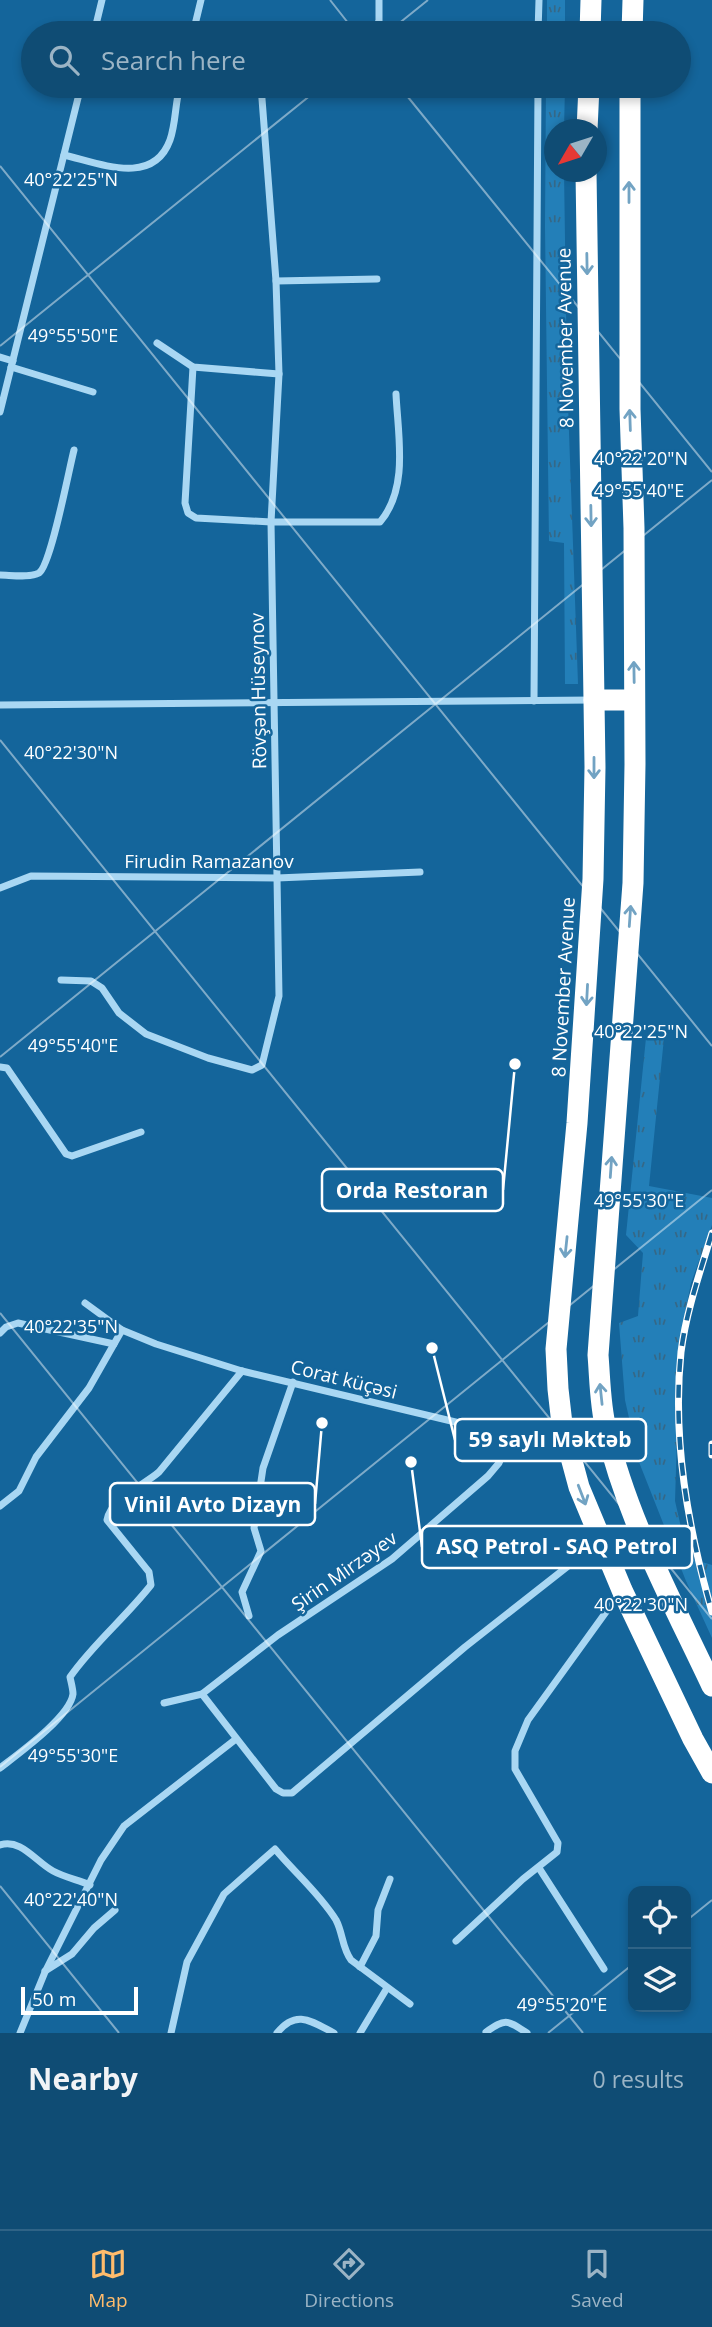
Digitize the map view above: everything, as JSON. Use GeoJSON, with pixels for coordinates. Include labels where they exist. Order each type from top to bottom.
{"type":"FeatureCollection","features":[{"type":"Feature","properties":{"kind":"highway"},"geometry":{"type":"LineString","coordinates":[[590,21],[591,0]]}},
{"type":"Feature","properties":{"kind":"highway"},"geometry":{"type":"LineString","coordinates":[[632,21],[633,0]]}},
{"type":"Feature","properties":{"kind":"highway"},"geometry":{"type":"LineString","coordinates":[[588,98],[588,119]]}},
{"type":"Feature","properties":{"kind":"highway"},"geometry":{"type":"LineString","coordinates":[[630,98],[630,395],[635,700],[633,883],[598,1355],[605,1427],[620,1477],[656,1567],[712,1685]]}},
{"type":"Feature","properties":{"kind":"highway","name":"8 November Avenue"},"geometry":{"type":"LineString","coordinates":[[586,182],[594,700],[593,879],[586,1015],[556,1349],[558,1389],[562,1424],[579,1487],[622,1590],[712,1773]]}},
{"type":"Feature","properties":{"kind":"highway"},"geometry":{"type":"LineString","coordinates":[[594,700],[635,700]]}},
{"type":"Feature","properties":{"kind":"street"},"geometry":{"type":"LineString","coordinates":[[97,21],[102,0]]}},
{"type":"Feature","properties":{"kind":"street"},"geometry":{"type":"LineString","coordinates":[[196,21],[201,0]]}},
{"type":"Feature","properties":{"kind":"street"},"geometry":{"type":"LineString","coordinates":[[379,0],[379,21]]}},
{"type":"Feature","properties":{"kind":"street"},"geometry":{"type":"LineString","coordinates":[[538,21],[539,0]]}},
{"type":"Feature","properties":{"kind":"street"},"geometry":{"type":"LineString","coordinates":[[0,412],[78,98]]}},
{"type":"Feature","properties":{"kind":"street"},"geometry":{"type":"LineString","coordinates":[[64,155],[134,170],[149,166],[170,141],[178,98]]}},
{"type":"Feature","properties":{"kind":"street","name":"Rövşən Hüseynov"},"geometry":{"type":"LineString","coordinates":[[61,979],[92,981],[102,988],[119,1013],[146,1034],[208,1058],[252,1070],[262,1065],[279,996],[271,522],[279,374],[276,281],[262,98]]}},
{"type":"Feature","properties":{"kind":"street"},"geometry":{"type":"LineString","coordinates":[[534,701],[538,98]]}},
{"type":"Feature","properties":{"kind":"street"},"geometry":{"type":"LineString","coordinates":[[276,281],[377,279]]}},
{"type":"Feature","properties":{"kind":"street"},"geometry":{"type":"LineString","coordinates":[[157,343],[193,368],[279,374]]}},
{"type":"Feature","properties":{"kind":"street"},"geometry":{"type":"LineString","coordinates":[[0,357],[12,364],[93,392]]}},
{"type":"Feature","properties":{"kind":"street"},"geometry":{"type":"LineString","coordinates":[[193,368],[185,503],[188,513],[196,518],[380,523],[389,512],[400,475],[396,394]]}},
{"type":"Feature","properties":{"kind":"street"},"geometry":{"type":"LineString","coordinates":[[0,575],[32,575],[39,573],[44,566],[55,533],[74,450]]}},
{"type":"Feature","properties":{"kind":"street"},"geometry":{"type":"LineString","coordinates":[[0,705],[594,700]]}},
{"type":"Feature","properties":{"kind":"street","name":"Firudin Ramazanov"},"geometry":{"type":"LineString","coordinates":[[0,888],[31,876],[277,878],[420,872]]}},
{"type":"Feature","properties":{"kind":"street"},"geometry":{"type":"LineString","coordinates":[[0,1067],[8,1068],[66,1154],[72,1156],[141,1132]]}},
{"type":"Feature","properties":{"kind":"street","name":"Corat küçəsi"},"geometry":{"type":"LineString","coordinates":[[85,1303],[122,1330],[156,1344],[242,1371],[468,1425],[513,1430],[562,1424]]}},
{"type":"Feature","properties":{"kind":"street"},"geometry":{"type":"LineString","coordinates":[[0,1333],[6,1327],[18,1323],[114,1344]]}},
{"type":"Feature","properties":{"kind":"street"},"geometry":{"type":"LineString","coordinates":[[0,1506],[19,1491],[36,1457],[89,1388],[122,1330]]}},
{"type":"Feature","properties":{"kind":"street"},"geometry":{"type":"LineString","coordinates":[[0,1768],[43,1734],[68,1706],[73,1693],[70,1677],[81,1661],[133,1608],[151,1585],[149,1572],[107,1520],[109,1511],[123,1497],[144,1485],[159,1472],[242,1371]]}},
{"type":"Feature","properties":{"kind":"street"},"geometry":{"type":"LineString","coordinates":[[249,1616],[242,1592],[261,1551],[254,1528],[263,1468],[293,1382]]}},
{"type":"Feature","properties":{"kind":"street","name":"Şirin Mirzəyev"},"geometry":{"type":"LineString","coordinates":[[164,1703],[202,1695],[278,1635],[392,1559],[488,1476],[499,1463],[513,1430]]}},
{"type":"Feature","properties":{"kind":"street"},"geometry":{"type":"LineString","coordinates":[[202,1695],[276,1789],[283,1793],[292,1793],[465,1647],[601,1541]]}},
{"type":"Feature","properties":{"kind":"street"},"geometry":{"type":"LineString","coordinates":[[456,1941],[523,1878],[557,1852],[558,1843],[515,1769],[516,1751],[528,1720],[622,1590]]}},
{"type":"Feature","properties":{"kind":"street"},"geometry":{"type":"LineString","coordinates":[[20,2033],[45,1972],[101,1860],[124,1826],[236,1739]]}},
{"type":"Feature","properties":{"kind":"street"},"geometry":{"type":"LineString","coordinates":[[0,1845],[5,1843],[23,1848],[52,1870],[90,1885]]}},
{"type":"Feature","properties":{"kind":"street"},"geometry":{"type":"LineString","coordinates":[[171,2033],[187,1962],[224,1894],[275,1849],[338,1923],[345,1951],[351,1961],[410,2004]]}},
{"type":"Feature","properties":{"kind":"street"},"geometry":{"type":"LineString","coordinates":[[539,1868],[604,1969]]}},
{"type":"Feature","properties":{"kind":"street"},"geometry":{"type":"LineString","coordinates":[[360,1967],[376,1936],[378,1910],[390,1879]]}},
{"type":"Feature","properties":{"kind":"street"},"geometry":{"type":"LineString","coordinates":[[45,1972],[72,1954],[94,1928],[115,1910]]}},
{"type":"Feature","properties":{"kind":"street"},"geometry":{"type":"LineString","coordinates":[[360,2033],[387,1988]]}},
{"type":"Feature","properties":{"kind":"street"},"geometry":{"type":"LineString","coordinates":[[277,2033],[293,2018],[313,2022],[334,2033]]}},
{"type":"Feature","properties":{"kind":"street"},"geometry":{"type":"LineString","coordinates":[[486,2032],[501,2021],[509,2021],[527,2033]]}},
{"type":"Feature","properties":{"kind":"green space"},"geometry":{"type":"Polygon","coordinates":[[[547,0],[565,0],[565,21],[547,21],[547,0]]]}},
{"type":"Feature","properties":{"kind":"green space"},"geometry":{"type":"Polygon","coordinates":[[[546,98],[565,98],[564,119],[546,119],[546,98]]]}},
{"type":"Feature","properties":{"kind":"green space"},"geometry":{"type":"Polygon","coordinates":[[[545,182],[564,182],[567,377],[578,684],[565,684],[564,543],[549,541],[545,182]]]}},
{"type":"Feature","properties":{"kind":"green space"},"geometry":{"type":"Polygon","coordinates":[[[646,1038],[664,1038],[649,1186],[712,1198],[712,1225],[691,1283],[680,1338],[675,1501],[688,1558],[712,1565],[712,1638],[686,1581],[639,1462],[625,1400],[619,1323],[638,1316],[643,1253],[626,1235],[646,1038]]]}},
{"type":"Feature","properties":{"kind":"railway"},"geometry":{"type":"LineString","coordinates":[[712,1233],[686,1322],[679,1385],[684,1484],[712,1612]]}},
{"type":"Feature","properties":{"kind":"railway"},"geometry":{"type":"LineString","coordinates":[[712,1444],[712,1455]]}},
{"type":"Feature","properties":{"kind":"place","name":"Orda Restoran"},"geometry":{"type":"Point","coordinates":[515,1064]}},
{"type":"Feature","properties":{"kind":"place","name":"59 saylı Məktəb"},"geometry":{"type":"Point","coordinates":[432,1348]}},
{"type":"Feature","properties":{"kind":"place","name":"Vinil Avto Dizayn"},"geometry":{"type":"Point","coordinates":[322,1423]}},
{"type":"Feature","properties":{"kind":"place","name":"ASQ Petrol - SAQ Petrol"},"geometry":{"type":"Point","coordinates":[411,1462]}}]}
